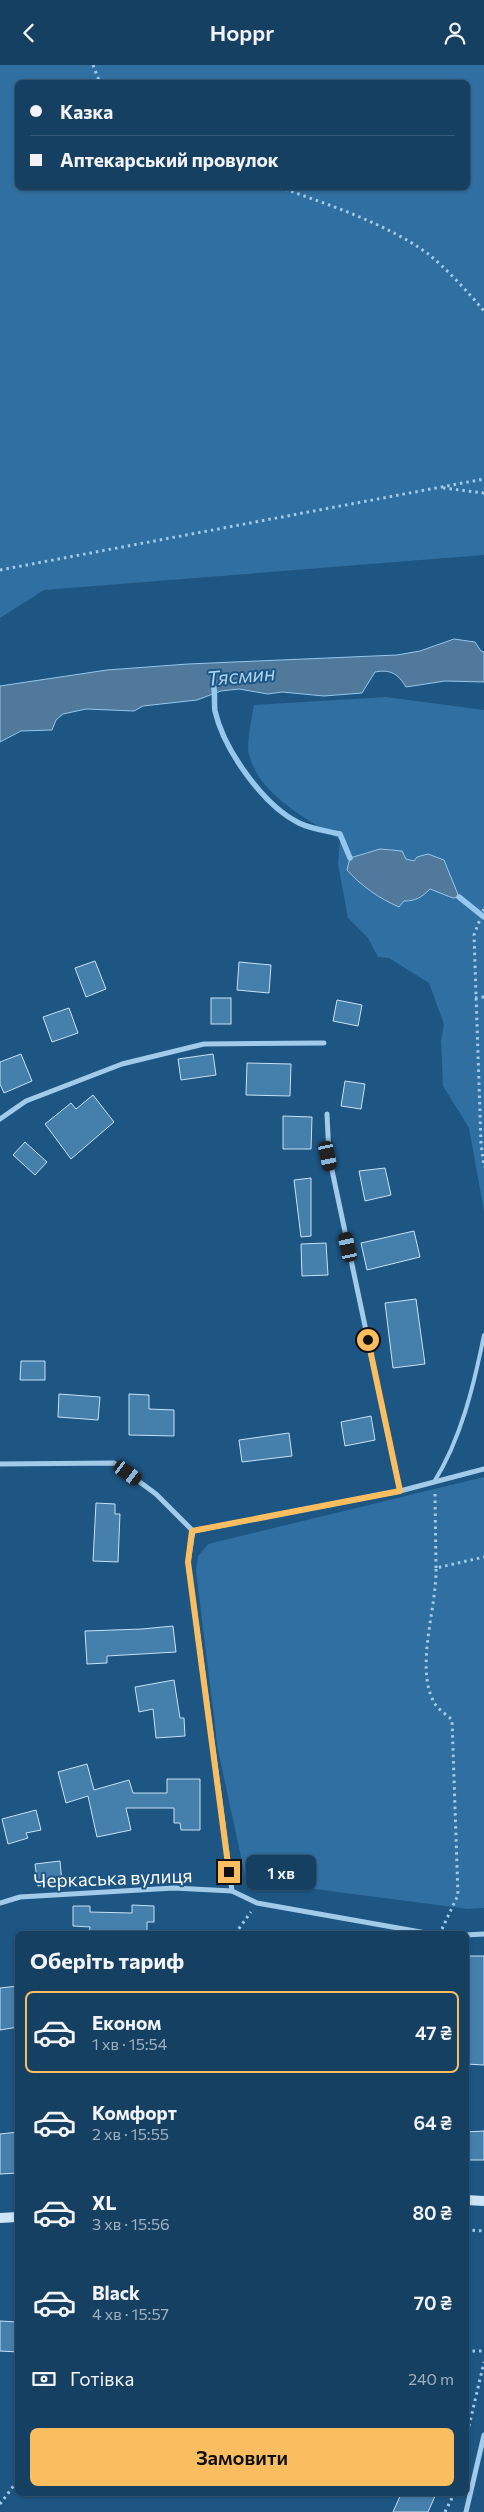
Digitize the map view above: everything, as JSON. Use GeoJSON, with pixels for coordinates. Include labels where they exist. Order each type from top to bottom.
{"type":"FeatureCollection","features":[{"type":"Feature","properties":{"kind":"main road"},"geometry":{"type":"LineString","coordinates":[[469,2200],[484,2201]]}},
{"type":"Feature","properties":{"kind":"main road"},"geometry":{"type":"LineString","coordinates":[[0,2218],[15,2217]]}},
{"type":"Feature","properties":{"kind":"street"},"geometry":{"type":"LineString","coordinates":[[0,1119],[26,1101],[122,1064],[204,1044],[324,1043]]}},
{"type":"Feature","properties":{"kind":"street"},"geometry":{"type":"LineString","coordinates":[[326,1114],[328,1156],[400,1491]]}},
{"type":"Feature","properties":{"kind":"street"},"geometry":{"type":"LineString","coordinates":[[0,1464],[114,1463],[156,1494],[192,1531]]}},
{"type":"Feature","properties":{"kind":"street"},"geometry":{"type":"LineString","coordinates":[[192,1531],[400,1491],[484,1469]]}},
{"type":"Feature","properties":{"kind":"street"},"geometry":{"type":"LineString","coordinates":[[192,1531],[188,1562],[232,1891]]}},
{"type":"Feature","properties":{"kind":"street","name":"Черкаська вулиця"},"geometry":{"type":"LineString","coordinates":[[0,1903],[20,1897],[164,1889],[232,1891],[257,1903],[415,1931]]}},
{"type":"Feature","properties":{"kind":"street"},"geometry":{"type":"LineString","coordinates":[[469,1935],[484,1934]]}},
{"type":"Feature","properties":{"kind":"street"},"geometry":{"type":"LineString","coordinates":[[466,2512],[484,2435]]}},
{"type":"Feature","properties":{"kind":"lane"},"geometry":{"type":"LineString","coordinates":[[434,1481],[450,1456],[470,1392],[484,1335]]}},
{"type":"Feature","properties":{"kind":"path"},"geometry":{"type":"LineString","coordinates":[[93,65],[99,80]]}},
{"type":"Feature","properties":{"kind":"path"},"geometry":{"type":"LineString","coordinates":[[287,190],[373,223],[404,239],[428,254],[484,311]]}},
{"type":"Feature","properties":{"kind":"path"},"geometry":{"type":"LineString","coordinates":[[0,571],[484,479]]}},
{"type":"Feature","properties":{"kind":"path"},"geometry":{"type":"LineString","coordinates":[[440,487],[484,493]]}},
{"type":"Feature","properties":{"kind":"path"},"geometry":{"type":"LineString","coordinates":[[484,909],[474,935],[481,1143],[484,1167]]}},
{"type":"Feature","properties":{"kind":"path"},"geometry":{"type":"LineString","coordinates":[[475,998],[484,997]]}},
{"type":"Feature","properties":{"kind":"path"},"geometry":{"type":"LineString","coordinates":[[434,1481],[436,1585],[427,1664],[428,1685],[436,1704],[452,1720],[458,1895],[440,1931]]}},
{"type":"Feature","properties":{"kind":"path"},"geometry":{"type":"LineString","coordinates":[[436,1568],[484,1557]]}},
{"type":"Feature","properties":{"kind":"path"},"geometry":{"type":"LineString","coordinates":[[237,1931],[257,1903]]}},
{"type":"Feature","properties":{"kind":"path"},"geometry":{"type":"LineString","coordinates":[[469,2230],[484,2231]]}},
{"type":"Feature","properties":{"kind":"path"},"geometry":{"type":"LineString","coordinates":[[469,2351],[484,2351]]}},
{"type":"Feature","properties":{"kind":"path"},"geometry":{"type":"LineString","coordinates":[[469,2426],[484,2362]]}},
{"type":"Feature","properties":{"kind":"path"},"geometry":{"type":"LineString","coordinates":[[0,2504],[15,2484]]}},
{"type":"Feature","properties":{"kind":"path"},"geometry":{"type":"LineString","coordinates":[[445,2512],[453,2496]]}},
{"type":"Feature","properties":{"kind":"shaded area"},"geometry":{"type":"Polygon","coordinates":[[[0,65],[484,65],[484,555],[44,590],[0,618],[0,65]]]}},
{"type":"Feature","properties":{"kind":"shaded area"},"geometry":{"type":"Polygon","coordinates":[[[386,697],[484,710],[484,1211],[469,1128],[443,1086],[441,1040],[444,1024],[429,983],[389,958],[378,957],[368,938],[348,918],[338,864],[340,840],[286,805],[274,794],[255,770],[248,750],[254,705],[386,697]]]}},
{"type":"Feature","properties":{"kind":"shaded area"},"geometry":{"type":"Polygon","coordinates":[[[484,1477],[484,1908],[468,1909],[246,1880],[218,1750],[196,1571],[198,1556],[208,1544],[484,1477]]]}},
{"type":"Feature","properties":{"kind":"water","name":"Тясмин"},"geometry":{"type":"Polygon","coordinates":[[[454,639],[475,642],[481,651],[484,652],[484,682],[445,681],[406,687],[394,673],[381,671],[375,672],[362,693],[324,696],[282,692],[268,694],[239,689],[221,691],[197,700],[143,706],[134,711],[86,709],[63,714],[56,720],[52,730],[21,731],[0,742],[0,686],[107,670],[188,664],[397,655],[420,651],[454,639]]]}},
{"type":"Feature","properties":{"kind":"water"},"geometry":{"type":"Polygon","coordinates":[[[380,849],[402,851],[406,859],[414,861],[417,857],[428,854],[444,860],[459,897],[453,898],[430,889],[418,898],[404,901],[399,907],[378,896],[347,870],[350,858],[380,849]]]}},
{"type":"Feature","properties":{"kind":"building"},"geometry":{"type":"Polygon","coordinates":[[[95,961],[106,989],[86,997],[75,968],[95,961]]]}},
{"type":"Feature","properties":{"kind":"building"},"geometry":{"type":"Polygon","coordinates":[[[239,962],[271,965],[269,993],[237,990],[239,962]]]}},
{"type":"Feature","properties":{"kind":"building"},"geometry":{"type":"Polygon","coordinates":[[[211,998],[231,998],[231,1024],[211,1024],[211,998]]]}},
{"type":"Feature","properties":{"kind":"building"},"geometry":{"type":"Polygon","coordinates":[[[337,1000],[362,1005],[358,1026],[333,1021],[337,1000]]]}},
{"type":"Feature","properties":{"kind":"building"},"geometry":{"type":"Polygon","coordinates":[[[69,1008],[78,1033],[52,1042],[43,1017],[69,1008]]]}},
{"type":"Feature","properties":{"kind":"building"},"geometry":{"type":"Polygon","coordinates":[[[21,1054],[32,1081],[4,1093],[0,1084],[0,1062],[21,1054]]]}},
{"type":"Feature","properties":{"kind":"building"},"geometry":{"type":"Polygon","coordinates":[[[213,1054],[216,1075],[181,1080],[178,1059],[213,1054]]]}},
{"type":"Feature","properties":{"kind":"building"},"geometry":{"type":"Polygon","coordinates":[[[247,1063],[291,1064],[290,1096],[246,1095],[247,1063]]]}},
{"type":"Feature","properties":{"kind":"building"},"geometry":{"type":"Polygon","coordinates":[[[345,1081],[365,1084],[361,1109],[341,1106],[345,1081]]]}},
{"type":"Feature","properties":{"kind":"building"},"geometry":{"type":"Polygon","coordinates":[[[93,1095],[114,1122],[71,1159],[45,1124],[71,1103],[76,1109],[93,1095]]]}},
{"type":"Feature","properties":{"kind":"building"},"geometry":{"type":"Polygon","coordinates":[[[283,1116],[312,1117],[311,1149],[283,1149],[283,1116]]]}},
{"type":"Feature","properties":{"kind":"building"},"geometry":{"type":"Polygon","coordinates":[[[25,1142],[47,1162],[35,1175],[13,1155],[25,1142]]]}},
{"type":"Feature","properties":{"kind":"building"},"geometry":{"type":"Polygon","coordinates":[[[385,1168],[391,1195],[365,1201],[359,1171],[385,1168]]]}},
{"type":"Feature","properties":{"kind":"building"},"geometry":{"type":"Polygon","coordinates":[[[311,1178],[311,1236],[301,1237],[294,1180],[311,1178]]]}},
{"type":"Feature","properties":{"kind":"building"},"geometry":{"type":"Polygon","coordinates":[[[414,1231],[420,1257],[367,1270],[361,1243],[414,1231]]]}},
{"type":"Feature","properties":{"kind":"building"},"geometry":{"type":"Polygon","coordinates":[[[326,1243],[328,1275],[302,1276],[301,1244],[326,1243]]]}},
{"type":"Feature","properties":{"kind":"building"},"geometry":{"type":"Polygon","coordinates":[[[416,1299],[425,1364],[393,1368],[385,1303],[416,1299]]]}},
{"type":"Feature","properties":{"kind":"building"},"geometry":{"type":"Polygon","coordinates":[[[21,1361],[45,1361],[45,1380],[20,1380],[21,1361]]]}},
{"type":"Feature","properties":{"kind":"building"},"geometry":{"type":"Polygon","coordinates":[[[59,1394],[100,1397],[98,1420],[58,1417],[59,1394]]]}},
{"type":"Feature","properties":{"kind":"building"},"geometry":{"type":"Polygon","coordinates":[[[129,1394],[149,1395],[149,1409],[174,1410],[174,1436],[129,1435],[129,1394]]]}},
{"type":"Feature","properties":{"kind":"building"},"geometry":{"type":"Polygon","coordinates":[[[371,1416],[375,1440],[345,1446],[341,1422],[371,1416]]]}},
{"type":"Feature","properties":{"kind":"building"},"geometry":{"type":"Polygon","coordinates":[[[289,1433],[292,1456],[242,1462],[239,1440],[289,1433]]]}},
{"type":"Feature","properties":{"kind":"building"},"geometry":{"type":"Polygon","coordinates":[[[96,1503],[115,1504],[115,1514],[120,1514],[118,1562],[93,1561],[96,1503]]]}},
{"type":"Feature","properties":{"kind":"building"},"geometry":{"type":"Polygon","coordinates":[[[173,1626],[176,1652],[107,1656],[107,1663],[87,1664],[85,1631],[173,1626]]]}},
{"type":"Feature","properties":{"kind":"building"},"geometry":{"type":"Polygon","coordinates":[[[174,1680],[180,1718],[184,1718],[185,1736],[156,1738],[153,1709],[139,1712],[135,1687],[174,1680]]]}},
{"type":"Feature","properties":{"kind":"building"},"geometry":{"type":"Polygon","coordinates":[[[87,1764],[94,1790],[129,1780],[133,1793],[167,1793],[167,1779],[200,1779],[200,1830],[181,1830],[180,1823],[174,1823],[174,1808],[126,1808],[131,1830],[97,1837],[88,1796],[66,1803],[58,1772],[87,1764]]]}},
{"type":"Feature","properties":{"kind":"building"},"geometry":{"type":"Polygon","coordinates":[[[36,1810],[41,1830],[26,1833],[28,1838],[8,1844],[2,1819],[36,1810]]]}},
{"type":"Feature","properties":{"kind":"building"},"geometry":{"type":"Polygon","coordinates":[[[60,1861],[62,1883],[38,1886],[35,1864],[60,1861]]]}},
{"type":"Feature","properties":{"kind":"building"},"geometry":{"type":"Polygon","coordinates":[[[132,1905],[154,1906],[154,1922],[147,1922],[147,1931],[89,1931],[90,1927],[73,1926],[73,1906],[90,1906],[90,1912],[132,1913],[132,1905]]]}},
{"type":"Feature","properties":{"kind":"building"},"geometry":{"type":"Polygon","coordinates":[[[469,1956],[484,1956],[484,2065],[469,2064],[469,1956]]]}},
{"type":"Feature","properties":{"kind":"building"},"geometry":{"type":"Polygon","coordinates":[[[15,1986],[15,2028],[0,2030],[0,1988],[15,1986]]]}},
{"type":"Feature","properties":{"kind":"building"},"geometry":{"type":"Polygon","coordinates":[[[484,2131],[484,2160],[469,2160],[469,2132],[484,2131]]]}},
{"type":"Feature","properties":{"kind":"building"},"geometry":{"type":"Polygon","coordinates":[[[15,2132],[15,2173],[0,2174],[0,2134],[15,2132]]]}},
{"type":"Feature","properties":{"kind":"building"},"geometry":{"type":"Polygon","coordinates":[[[0,2321],[15,2322],[15,2352],[0,2351],[0,2321]]]}},
{"type":"Feature","properties":{"kind":"building"},"geometry":{"type":"Polygon","coordinates":[[[400,2496],[435,2496],[428,2512],[393,2512],[400,2496]]]}},
{"type":"Feature","properties":{"kind":"waterway"},"geometry":{"type":"LineString","coordinates":[[214,688],[215,711],[220,726],[236,759],[247,775],[259,790],[285,815],[304,825],[340,834],[350,858]]}},
{"type":"Feature","properties":{"kind":"waterway"},"geometry":{"type":"LineString","coordinates":[[459,897],[484,917]]}},
{"type":"Feature","properties":{"kind":"route"},"geometry":{"type":"LineString","coordinates":[[229,1872],[207,1719],[188,1562],[192,1531],[400,1491],[368,1340]]}}]}
